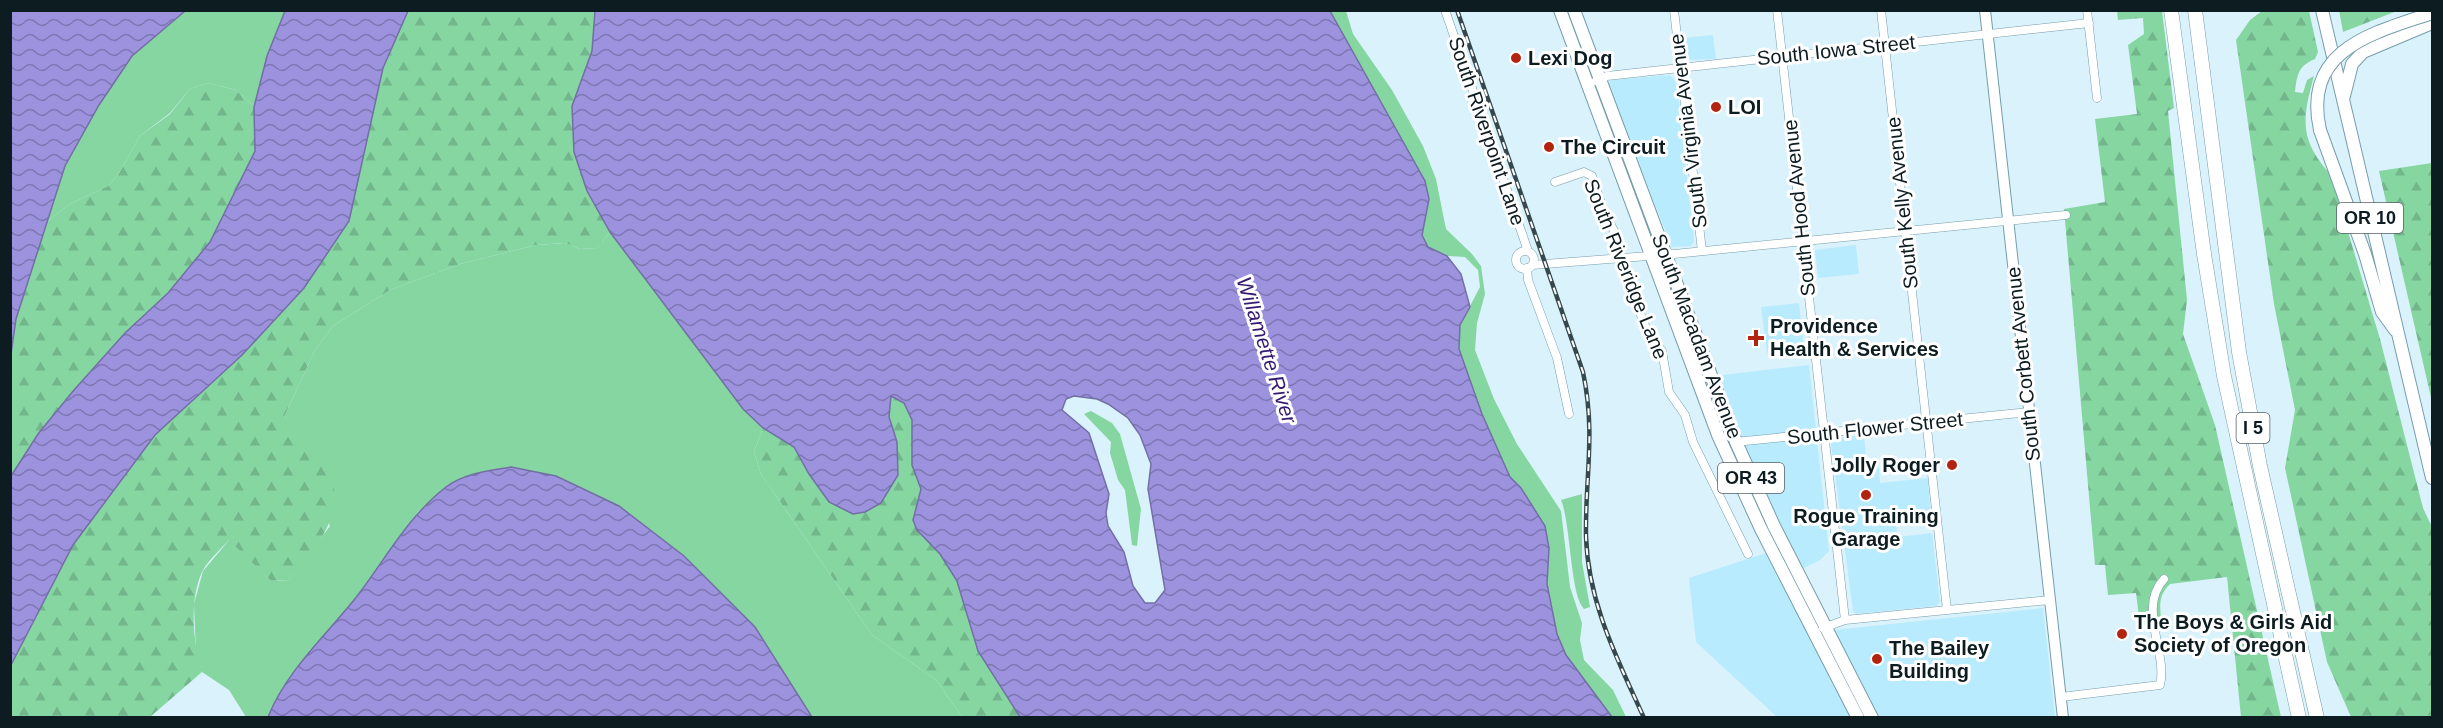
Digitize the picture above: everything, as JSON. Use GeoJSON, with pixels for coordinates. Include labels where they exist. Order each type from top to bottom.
{"type":"FeatureCollection","features":[{"type":"Feature","properties":{"kind":"highway","name":"I 5"},"geometry":{"type":"LineString","coordinates":[[2171,10],[2197,207],[2232,418],[2299,717]]}},
{"type":"Feature","properties":{"kind":"highway","name":"I 5"},"geometry":{"type":"LineString","coordinates":[[2195,10],[2234,320],[2260,466],[2317,717]]}},
{"type":"Feature","properties":{"kind":"main road","name":"South Macadam Avenue"},"geometry":{"type":"LineString","coordinates":[[1560,10],[1723,447],[1858,717]]}},
{"type":"Feature","properties":{"kind":"main road","name":"South Macadam Avenue"},"geometry":{"type":"LineString","coordinates":[[1574,10],[1736,442],[1774,526],[1872,717]]}},
{"type":"Feature","properties":{"kind":"main road"},"geometry":{"type":"LineString","coordinates":[[2322,10],[2343,100]]}},
{"type":"Feature","properties":{"kind":"main road"},"geometry":{"type":"LineString","coordinates":[[2399,334],[2382,312],[2359,236],[2320,130],[2317,107],[2319,91],[2327,68],[2353,43],[2373,33],[2433,13]]}},
{"type":"Feature","properties":{"kind":"main road"},"geometry":{"type":"LineString","coordinates":[[2343,100],[2350,69],[2358,56],[2371,47],[2433,23]]}},
{"type":"Feature","properties":{"kind":"main road","name":"OR 10"},"geometry":{"type":"LineString","coordinates":[[2343,100],[2433,478]]}},
{"type":"Feature","properties":{"kind":"street","name":"South Riverpoint Lane"},"geometry":{"type":"LineString","coordinates":[[1445,10],[1528,251]]}},
{"type":"Feature","properties":{"kind":"street","name":"South Virginia Avenue"},"geometry":{"type":"LineString","coordinates":[[1674,10],[1702,251]]}},
{"type":"Feature","properties":{"kind":"street","name":"South Hood Avenue"},"geometry":{"type":"LineString","coordinates":[[1777,10],[1845,620]]}},
{"type":"Feature","properties":{"kind":"street","name":"South Kelly Avenue"},"geometry":{"type":"LineString","coordinates":[[1881,10],[1947,610]]}},
{"type":"Feature","properties":{"kind":"street","name":"South Corbett Avenue"},"geometry":{"type":"LineString","coordinates":[[1985,10],[2063,717]]}},
{"type":"Feature","properties":{"kind":"street"},"geometry":{"type":"LineString","coordinates":[[2087,10],[2097,98]]}},
{"type":"Feature","properties":{"kind":"street","name":"South Iowa Street"},"geometry":{"type":"LineString","coordinates":[[1587,87],[1599,79],[1680,68],[2089,22]]}},
{"type":"Feature","properties":{"kind":"street","name":"South Riveridge Lane"},"geometry":{"type":"LineString","coordinates":[[1555,182],[1582,173],[1590,174],[1616,235],[1621,258],[1648,333],[1662,351],[1669,392],[1685,415],[1693,442],[1748,554]]}},
{"type":"Feature","properties":{"kind":"street"},"geometry":{"type":"LineString","coordinates":[[1569,414],[1557,357],[1528,280],[1530,266],[1533,257],[1528,251],[1520,252],[1516,259],[1519,266],[1530,266],[1666,255],[2066,215]]}},
{"type":"Feature","properties":{"kind":"street","name":"South Flower Street"},"geometry":{"type":"LineString","coordinates":[[1723,447],[1736,442],[2029,412]]}},
{"type":"Feature","properties":{"kind":"street"},"geometry":{"type":"LineString","coordinates":[[2061,697],[2160,685],[2153,610],[2156,592],[2164,579]]}},
{"type":"Feature","properties":{"kind":"street"},"geometry":{"type":"LineString","coordinates":[[1814,632],[1845,620],[2050,600]]}},
{"type":"Feature","properties":{"kind":"shaded area"},"geometry":{"type":"Polygon","coordinates":[[[1713,35],[1716,59],[1686,60],[1682,38],[1713,35]]]}},
{"type":"Feature","properties":{"kind":"shaded area"},"geometry":{"type":"Polygon","coordinates":[[[1670,75],[1677,82],[1694,241],[1691,246],[1672,247],[1607,87],[1607,83],[1612,80],[1670,75]]]}},
{"type":"Feature","properties":{"kind":"shaded area"},"geometry":{"type":"Polygon","coordinates":[[[1856,245],[1859,274],[1818,278],[1815,250],[1856,245]]]}},
{"type":"Feature","properties":{"kind":"shaded area"},"geometry":{"type":"Polygon","coordinates":[[[1799,303],[1804,349],[1767,353],[1761,307],[1799,303]]]}},
{"type":"Feature","properties":{"kind":"shaded area"},"geometry":{"type":"Polygon","coordinates":[[[1809,365],[1829,551],[1820,560],[1800,570],[1714,376],[1809,365]]]}},
{"type":"Feature","properties":{"kind":"shaded area"},"geometry":{"type":"Polygon","coordinates":[[[1864,435],[1867,468],[1879,467],[1880,483],[1928,478],[1931,517],[1895,521],[1898,537],[1932,533],[1940,602],[1936,606],[1856,614],[1853,611],[1831,444],[1833,438],[1864,435]]]}},
{"type":"Feature","properties":{"kind":"shaded area"},"geometry":{"type":"Polygon","coordinates":[[[1766,553],[1850,717],[1777,717],[1696,642],[1689,578],[1766,553]]]}},
{"type":"Feature","properties":{"kind":"shaded area"},"geometry":{"type":"Polygon","coordinates":[[[2043,608],[2055,717],[1879,717],[1834,630],[2043,608]]]}},
{"type":"Feature","properties":{"kind":"green space"},"geometry":{"type":"Polygon","coordinates":[[[2339,10],[2397,10],[2397,11],[2343,32],[2339,10]]]}},
{"type":"Feature","properties":{"kind":"green space"},"geometry":{"type":"Polygon","coordinates":[[[185,11],[285,11],[267,56],[254,107],[236,90],[208,83],[190,89],[170,113],[140,136],[119,173],[108,186],[70,204],[45,223],[65,166],[99,105],[132,56],[185,11]]]}},
{"type":"Feature","properties":{"kind":"green space"},"geometry":{"type":"Polygon","coordinates":[[[408,11],[595,11],[592,51],[572,107],[574,152],[587,192],[610,232],[597,248],[580,249],[565,243],[536,245],[460,264],[390,290],[333,326],[315,350],[285,415],[296,436],[323,466],[332,481],[335,496],[333,512],[327,527],[299,568],[289,580],[271,581],[229,540],[202,572],[195,596],[196,648],[202,672],[150,717],[11,717],[10,665],[73,545],[155,435],[242,355],[349,221],[383,68],[408,11]]]}},
{"type":"Feature","properties":{"kind":"green space"},"geometry":{"type":"Polygon","coordinates":[[[1330,11],[1346,11],[1353,34],[1392,90],[1423,146],[1436,179],[1446,229],[1481,266],[1485,294],[1477,323],[1475,350],[1494,399],[1517,444],[1561,511],[1570,587],[1582,623],[1580,640],[1584,660],[1613,690],[1626,717],[1612,717],[1566,655],[1557,634],[1547,584],[1549,548],[1521,488],[1510,478],[1482,414],[1459,349],[1460,325],[1480,287],[1478,270],[1465,257],[1447,256],[1428,247],[1422,235],[1429,199],[1330,11]]]}},
{"type":"Feature","properties":{"kind":"green space"},"geometry":{"type":"Polygon","coordinates":[[[2117,11],[2162,11],[2174,108],[2168,111],[2187,300],[2183,334],[2215,425],[2281,717],[2241,717],[2227,577],[2170,584],[2161,598],[2162,625],[2140,625],[2136,593],[2108,595],[2105,565],[2095,565],[2064,209],[2105,202],[2095,119],[2137,114],[2128,45],[2144,34],[2143,18],[2118,20],[2117,11]]]}},
{"type":"Feature","properties":{"kind":"green space"},"geometry":{"type":"Polygon","coordinates":[[[2262,11],[2309,11],[2318,52],[2315,59],[2299,72],[2295,92],[2303,93],[2307,80],[2314,76],[2307,105],[2308,140],[2313,151],[2331,175],[2380,339],[2423,508],[2432,527],[2432,717],[2351,717],[2327,662],[2285,468],[2295,410],[2274,304],[2236,40],[2250,20],[2262,11]]]}},
{"type":"Feature","properties":{"kind":"green space"},"geometry":{"type":"Polygon","coordinates":[[[208,83],[236,90],[254,107],[255,151],[210,242],[168,293],[125,333],[74,390],[38,434],[11,476],[11,354],[16,319],[45,223],[70,204],[108,186],[119,173],[140,136],[170,114],[190,89],[208,83]]]}},
{"type":"Feature","properties":{"kind":"green space"},"geometry":{"type":"Polygon","coordinates":[[[2432,163],[2432,402],[2379,171],[2432,163]]]}},
{"type":"Feature","properties":{"kind":"green space"},"geometry":{"type":"Polygon","coordinates":[[[610,232],[743,409],[763,428],[754,452],[761,474],[872,635],[936,680],[962,717],[812,717],[755,627],[684,556],[619,506],[556,476],[474,474],[448,485],[418,512],[355,599],[300,664],[268,717],[246,717],[229,690],[202,672],[196,654],[194,604],[203,571],[230,539],[271,581],[289,580],[330,526],[303,447],[289,430],[285,415],[315,350],[333,326],[390,290],[460,264],[536,245],[565,243],[580,249],[597,248],[610,232]]]}},
{"type":"Feature","properties":{"kind":"green space"},"geometry":{"type":"Polygon","coordinates":[[[891,396],[904,403],[912,420],[912,465],[921,489],[913,520],[917,530],[940,554],[957,581],[978,651],[1020,717],[962,717],[936,680],[872,635],[761,474],[754,452],[763,428],[794,447],[809,474],[897,442],[889,417],[891,396]]]}},
{"type":"Feature","properties":{"kind":"green space"},"geometry":{"type":"Polygon","coordinates":[[[1091,411],[1112,423],[1120,434],[1141,509],[1137,546],[1132,545],[1125,490],[1118,480],[1110,453],[1111,442],[1084,414],[1091,411]]]}},
{"type":"Feature","properties":{"kind":"green space"},"geometry":{"type":"Polygon","coordinates":[[[1582,494],[1582,562],[1590,607],[1584,609],[1579,601],[1573,575],[1567,525],[1561,500],[1582,494]]]}},
{"type":"Feature","properties":{"kind":"water"},"geometry":{"type":"Polygon","coordinates":[[[11,10],[185,11],[132,56],[99,105],[65,166],[16,319],[11,354],[11,10]]]}},
{"type":"Feature","properties":{"kind":"water"},"geometry":{"type":"Polygon","coordinates":[[[285,11],[408,11],[383,68],[349,221],[304,288],[242,355],[155,435],[73,545],[11,665],[11,476],[38,434],[74,390],[125,333],[168,293],[210,242],[255,151],[254,107],[267,56],[285,11]]]}},
{"type":"Feature","properties":{"kind":"water","name":"Willamette River"},"geometry":{"type":"Polygon","coordinates":[[[595,11],[1330,11],[1425,181],[1429,199],[1422,235],[1428,247],[1447,256],[1461,274],[1470,307],[1460,325],[1459,349],[1482,414],[1510,477],[1521,488],[1545,526],[1549,548],[1547,584],[1557,634],[1566,655],[1612,717],[1020,717],[978,651],[957,581],[940,554],[917,530],[913,520],[921,489],[912,465],[912,420],[904,403],[891,396],[889,417],[897,442],[898,475],[881,503],[865,512],[853,514],[829,502],[809,474],[794,447],[763,428],[743,409],[610,232],[587,191],[574,152],[572,106],[592,51],[595,11]],[[1074,396],[1066,399],[1062,410],[1089,433],[1109,494],[1106,513],[1108,526],[1124,552],[1133,586],[1145,603],[1155,603],[1165,590],[1148,489],[1151,464],[1140,435],[1128,418],[1097,399],[1074,396]]]}},
{"type":"Feature","properties":{"kind":"water"},"geometry":{"type":"Polygon","coordinates":[[[511,467],[556,476],[619,506],[684,556],[755,627],[812,717],[268,717],[295,670],[354,600],[419,512],[453,482],[477,473],[511,467]]]}},
{"type":"Feature","properties":{"kind":"railway"},"geometry":{"type":"LineString","coordinates":[[1457,10],[1583,372],[1589,415],[1586,536],[1592,584],[1606,630],[1644,718]]}},
{"type":"Feature","properties":{"kind":"place","name":"Lexi Dog"},"geometry":{"type":"Point","coordinates":[1516,58]}},
{"type":"Feature","properties":{"kind":"place","name":"LOI"},"geometry":{"type":"Point","coordinates":[1716,107]}},
{"type":"Feature","properties":{"kind":"place","name":"The Circuit"},"geometry":{"type":"Point","coordinates":[1549,147]}},
{"type":"Feature","properties":{"kind":"place","name":"Providence Health & Services"},"geometry":{"type":"Point","coordinates":[1756,338]}},
{"type":"Feature","properties":{"kind":"place","name":"Jolly Roger"},"geometry":{"type":"Point","coordinates":[1952,465]}},
{"type":"Feature","properties":{"kind":"place","name":"Rogue Training Garage"},"geometry":{"type":"Point","coordinates":[1866,495]}},
{"type":"Feature","properties":{"kind":"place","name":"The Boys & Girls Aid Society of Oregon"},"geometry":{"type":"Point","coordinates":[2122,634]}},
{"type":"Feature","properties":{"kind":"place","name":"The Bailey Building"},"geometry":{"type":"Point","coordinates":[1877,659]}}]}
